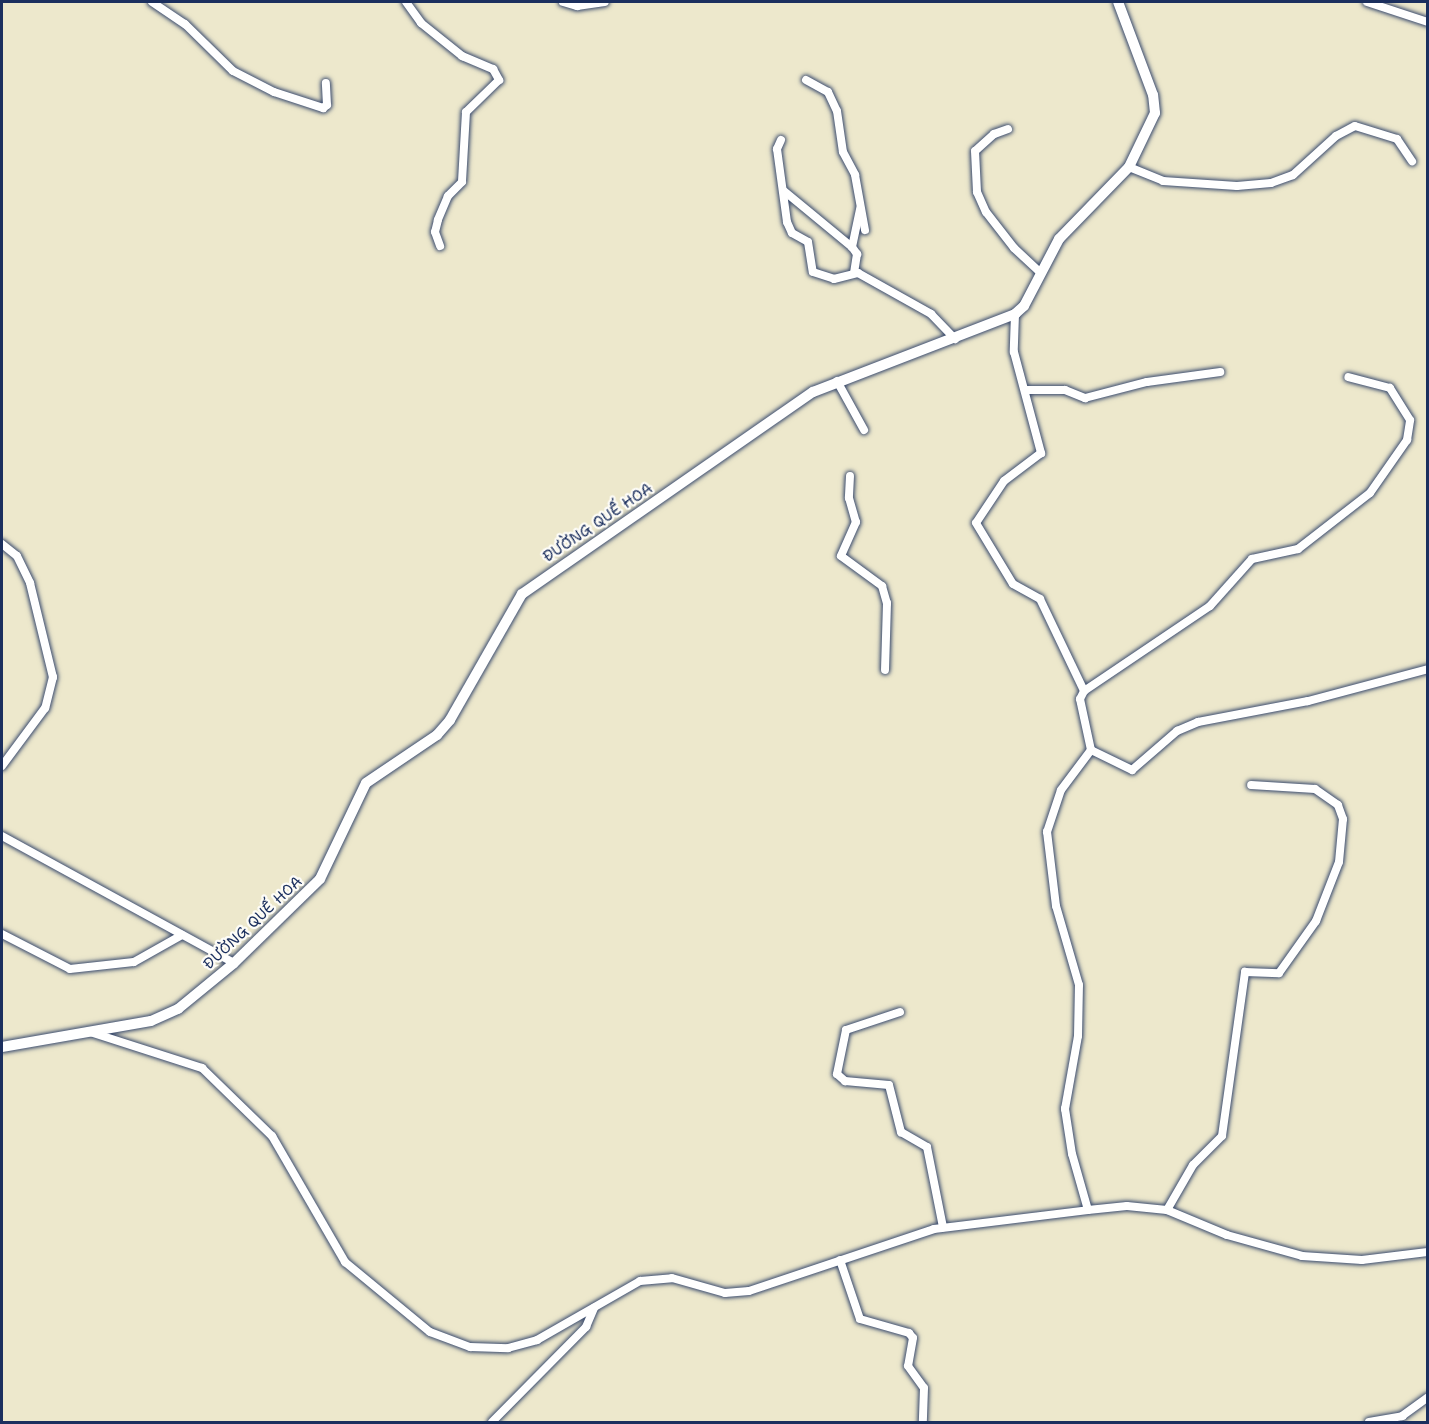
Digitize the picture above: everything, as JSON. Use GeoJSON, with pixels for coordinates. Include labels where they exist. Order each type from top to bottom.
{"type":"FeatureCollection","features":[{"type":"Feature","properties":{"kind":"street"},"geometry":{"type":"LineString","coordinates":[[152,2],[185,24],[233,71],[274,92],[323,108],[327,100],[326,83]]}},
{"type":"Feature","properties":{"kind":"street"},"geometry":{"type":"LineString","coordinates":[[406,2],[420,23],[462,56],[493,69],[499,80],[466,112],[462,182],[448,196],[438,220],[435,232],[440,246]]}},
{"type":"Feature","properties":{"kind":"street"},"geometry":{"type":"LineString","coordinates":[[563,2],[577,6],[605,2]]}},
{"type":"Feature","properties":{"kind":"street"},"geometry":{"type":"LineString","coordinates":[[1088,1210],[1072,1154],[1065,1109],[1078,1036],[1079,985],[1056,906],[1047,832],[1061,790],[1091,750],[1081,707],[1084,692],[1040,599],[1013,584],[976,523],[1004,481],[1041,453],[1014,352],[1015,314],[1072,222],[1129,166],[1149,127],[1154,103],[1118,2]]}},
{"type":"Feature","properties":{"kind":"street"},"geometry":{"type":"LineString","coordinates":[[1367,2],[1428,22]]}},
{"type":"Feature","properties":{"kind":"street"},"geometry":{"type":"LineString","coordinates":[[806,80],[828,92],[837,111],[843,152],[855,175],[862,203],[865,230]]}},
{"type":"Feature","properties":{"kind":"street"},"geometry":{"type":"LineString","coordinates":[[1129,166],[1163,182],[1237,186],[1271,183],[1293,175],[1336,136],[1355,126],[1397,139],[1412,161]]}},
{"type":"Feature","properties":{"kind":"street"},"geometry":{"type":"LineString","coordinates":[[1008,129],[994,134],[975,151],[977,192],[986,212],[1014,248],[1041,272]]}},
{"type":"Feature","properties":{"kind":"street"},"geometry":{"type":"LineString","coordinates":[[781,140],[777,148],[786,222],[792,233],[808,242],[813,272],[834,279],[854,272],[931,314],[955,339]]}},
{"type":"Feature","properties":{"kind":"street"},"geometry":{"type":"LineString","coordinates":[[784,191],[852,247],[857,254],[854,272]]}},
{"type":"Feature","properties":{"kind":"street"},"geometry":{"type":"LineString","coordinates":[[852,247],[862,203]]}},
{"type":"Feature","properties":{"kind":"street","name":"ĐƯỜNG QUẾ HOA"},"geometry":{"type":"LineString","coordinates":[[2,1047],[165,1016],[234,963],[320,879],[366,783],[437,735],[450,720],[522,594],[784,411],[837,381],[955,339],[1015,314]]}},
{"type":"Feature","properties":{"kind":"street"},"geometry":{"type":"LineString","coordinates":[[1025,390],[1065,390],[1085,398],[1147,382],[1220,372]]}},
{"type":"Feature","properties":{"kind":"street"},"geometry":{"type":"LineString","coordinates":[[1084,692],[1210,606],[1252,559],[1298,549],[1370,493],[1407,440],[1410,420],[1390,388],[1348,377]]}},
{"type":"Feature","properties":{"kind":"street"},"geometry":{"type":"LineString","coordinates":[[837,381],[864,430]]}},
{"type":"Feature","properties":{"kind":"street"},"geometry":{"type":"LineString","coordinates":[[850,476],[849,498],[856,522],[841,556],[882,586],[887,603],[885,669]]}},
{"type":"Feature","properties":{"kind":"street"},"geometry":{"type":"LineString","coordinates":[[2,544],[17,556],[30,583],[53,677],[45,708],[2,766]]}},
{"type":"Feature","properties":{"kind":"street"},"geometry":{"type":"LineString","coordinates":[[1091,750],[1132,770],[1177,731],[1197,722],[1318,699],[1428,669]]}},
{"type":"Feature","properties":{"kind":"street"},"geometry":{"type":"LineString","coordinates":[[1167,1210],[1193,1165],[1222,1136],[1245,972],[1279,973],[1316,921],[1339,862],[1344,819],[1338,805],[1315,789],[1251,784]]}},
{"type":"Feature","properties":{"kind":"street"},"geometry":{"type":"LineString","coordinates":[[2,836],[234,963]]}},
{"type":"Feature","properties":{"kind":"street"},"geometry":{"type":"LineString","coordinates":[[2,934],[70,969],[134,962],[182,935]]}},
{"type":"Feature","properties":{"kind":"street"},"geometry":{"type":"LineString","coordinates":[[900,1012],[846,1030],[837,1074],[845,1081],[889,1084],[901,1132],[927,1147],[943,1227]]}},
{"type":"Feature","properties":{"kind":"street"},"geometry":{"type":"LineString","coordinates":[[86,1031],[202,1068],[272,1136],[345,1262],[430,1332],[470,1347],[508,1348],[537,1340],[640,1281],[672,1278],[737,1293],[943,1227],[1128,1206],[1167,1210],[1227,1235],[1302,1256],[1362,1260],[1428,1252]]}},
{"type":"Feature","properties":{"kind":"street"},"geometry":{"type":"LineString","coordinates":[[840,1260],[860,1319],[909,1333],[913,1338],[908,1366],[924,1388],[923,1422]]}},
{"type":"Feature","properties":{"kind":"street"},"geometry":{"type":"LineString","coordinates":[[492,1422],[586,1327],[594,1308]]}},
{"type":"Feature","properties":{"kind":"street"},"geometry":{"type":"LineString","coordinates":[[1369,1422],[1402,1416],[1428,1397]]}}]}
